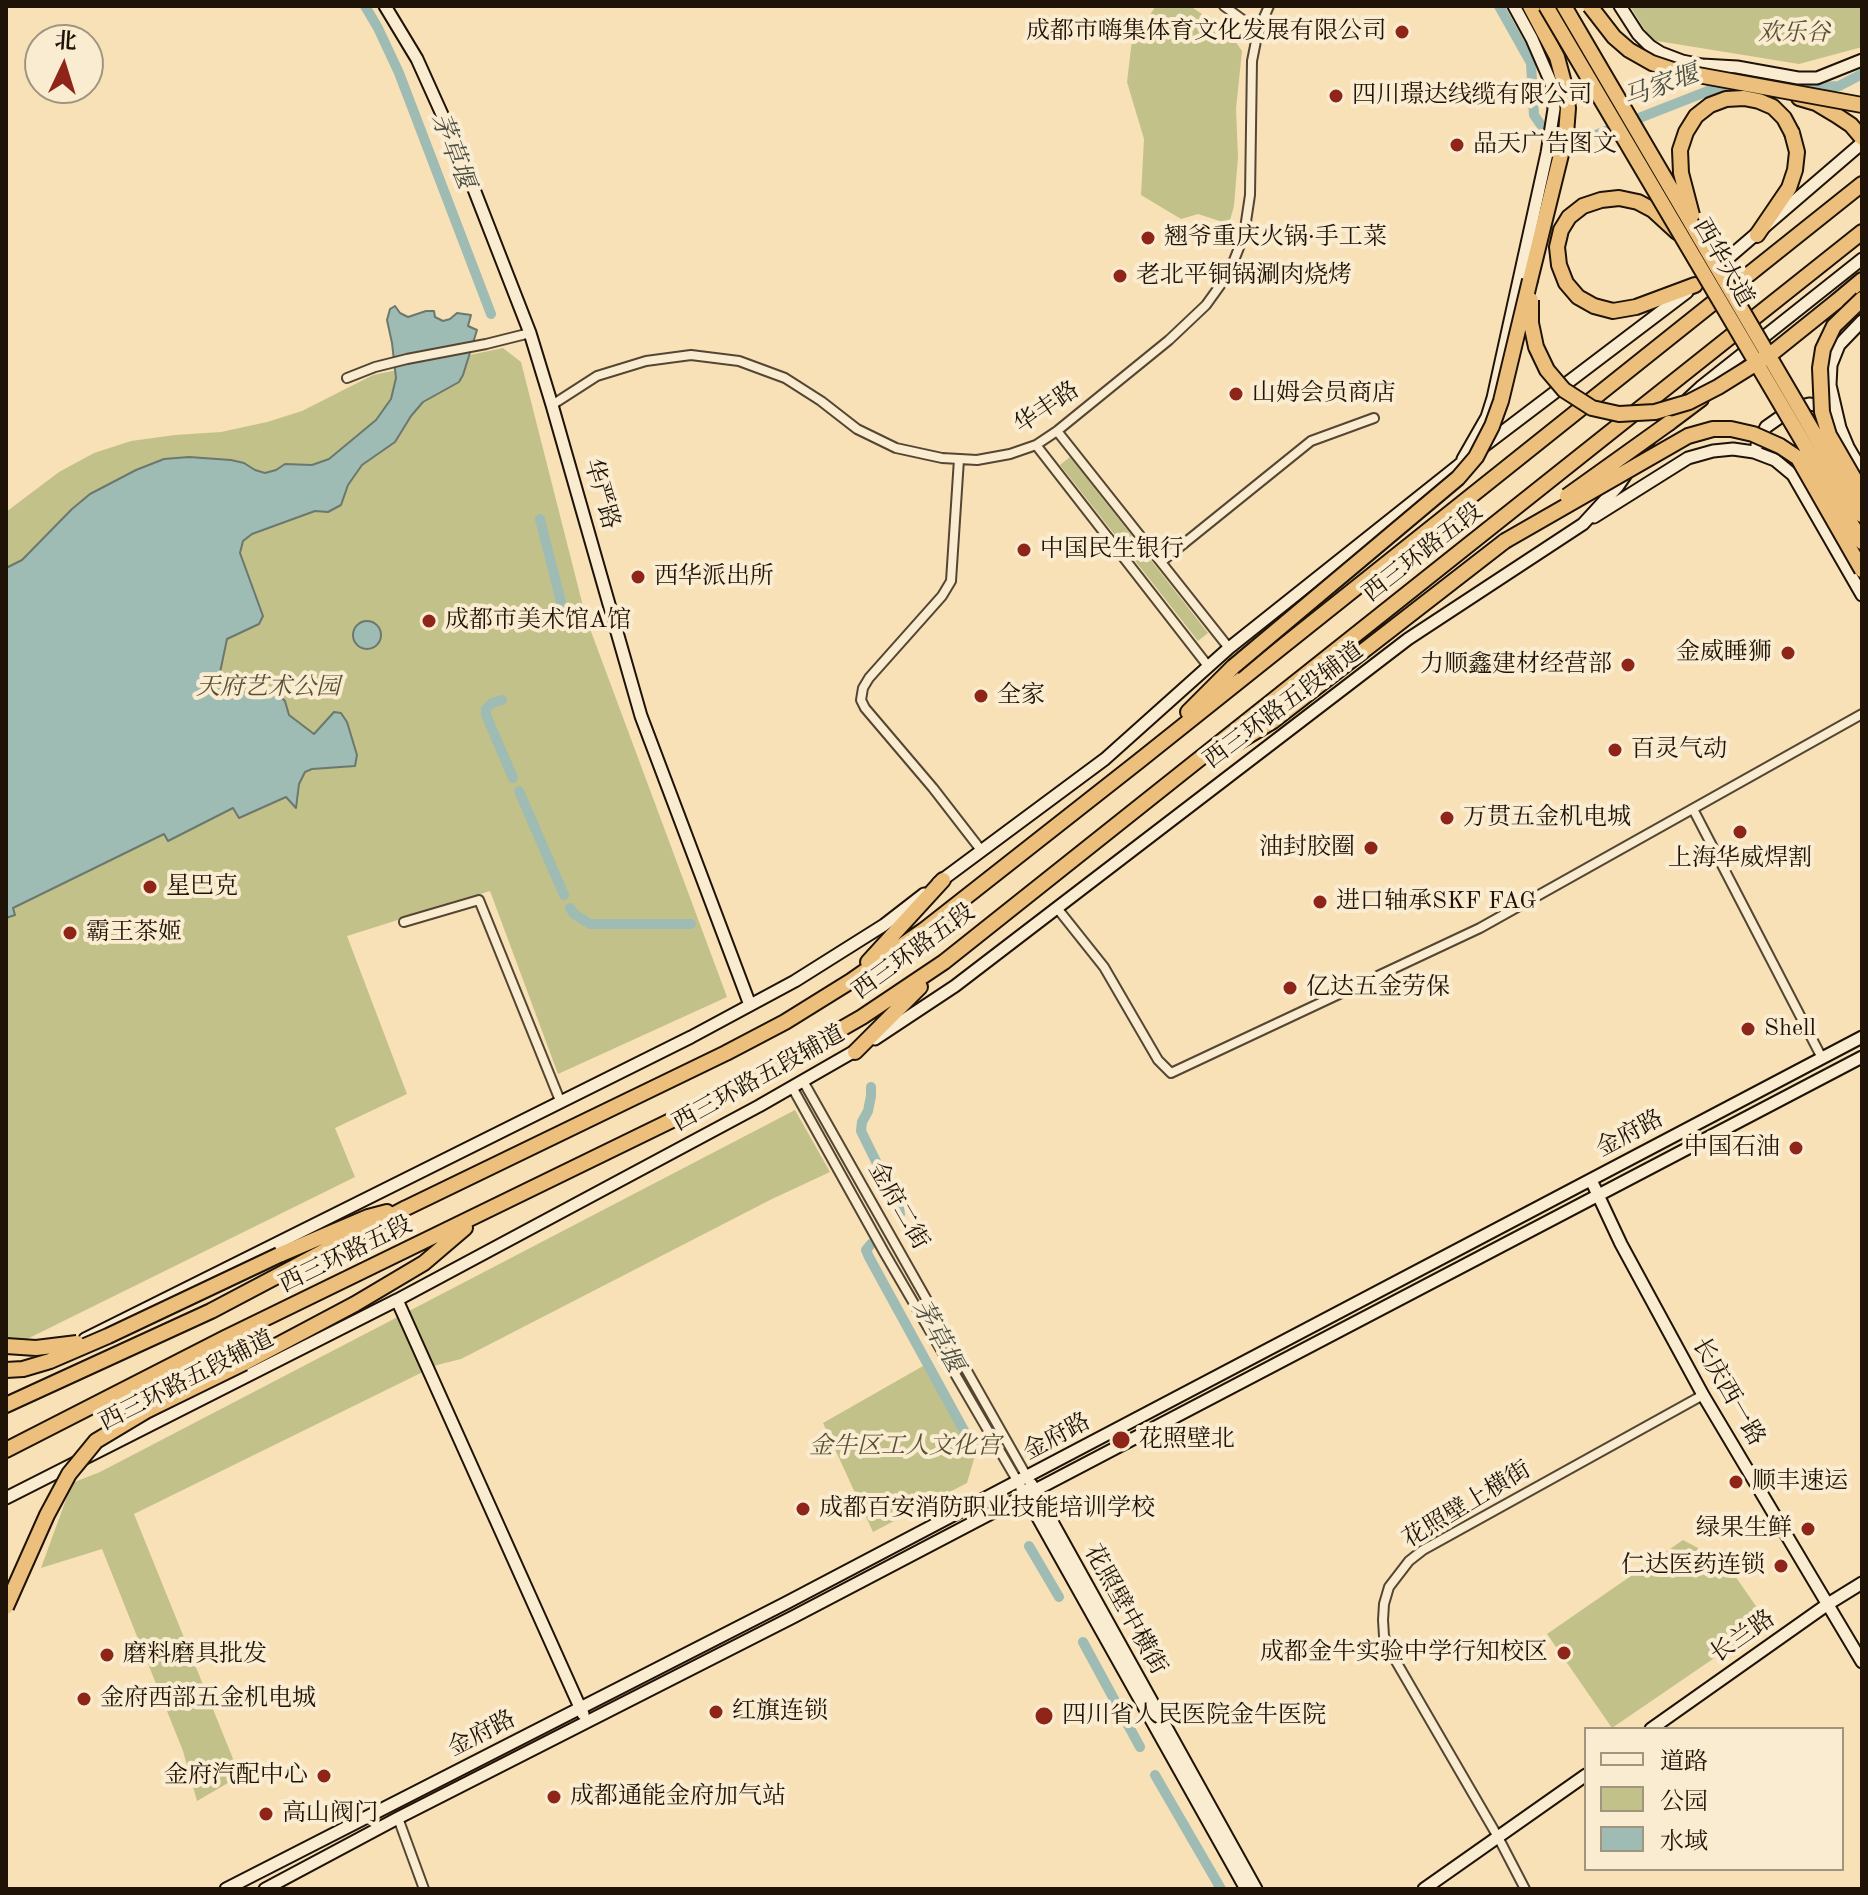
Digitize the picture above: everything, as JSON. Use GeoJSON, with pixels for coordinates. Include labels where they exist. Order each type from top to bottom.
{"type":"FeatureCollection","features":[{"type":"Feature","properties":{"kind":"highway"},"geometry":{"type":"LineString","coordinates":[[1139,761],[1233,667],[1458,478],[1476,457],[1501,401],[1566,134],[1568,108],[1557,57],[1530,6]]}},
{"type":"Feature","properties":{"kind":"highway","name":"西华大道"},"geometry":{"type":"LineString","coordinates":[[1546,6],[1689,234],[1837,486],[1858,515],[1862,542]]}},
{"type":"Feature","properties":{"kind":"highway","name":"西华大道"},"geometry":{"type":"LineString","coordinates":[[1564,6],[1689,234]]}},
{"type":"Feature","properties":{"kind":"highway"},"geometry":{"type":"LineString","coordinates":[[1590,6],[1614,37],[1652,63],[1676,71],[1862,105]]}},
{"type":"Feature","properties":{"kind":"highway"},"geometry":{"type":"LineString","coordinates":[[1768,89],[1816,103],[1851,125],[1862,141]]}},
{"type":"Feature","properties":{"kind":"highway"},"geometry":{"type":"LineString","coordinates":[[1689,234],[1680,150],[1686,132],[1696,116],[1710,105],[1726,99],[1744,98],[1773,107],[1784,118],[1797,152],[1789,188],[1757,235]]}},
{"type":"Feature","properties":{"kind":"highway","name":"西三环路五段"},"geometry":{"type":"LineString","coordinates":[[6,1405],[211,1311],[406,1208],[726,1053],[785,1022],[851,981],[924,930],[1139,761],[1862,184]]}},
{"type":"Feature","properties":{"kind":"highway"},"geometry":{"type":"LineString","coordinates":[[1689,234],[1638,202],[1619,198],[1601,200],[1583,206],[1569,217],[1561,230],[1557,247],[1559,265],[1566,283],[1578,297],[1594,306],[1613,311],[1636,307],[1695,285]]}},
{"type":"Feature","properties":{"kind":"highway","name":"西三环路五段"},"geometry":{"type":"LineString","coordinates":[[6,1450],[225,1338],[740,1087],[862,1017],[944,962],[1862,232]]}},
{"type":"Feature","properties":{"kind":"highway"},"geometry":{"type":"LineString","coordinates":[[1530,280],[1531,323],[1536,347],[1547,370],[1564,390],[1592,408],[1619,414],[1655,412],[1689,402],[1718,387]]}},
{"type":"Feature","properties":{"kind":"highway"},"geometry":{"type":"LineString","coordinates":[[1158,792],[1273,721],[1505,541],[1718,387],[1771,354],[1862,280]]}},
{"type":"Feature","properties":{"kind":"highway"},"geometry":{"type":"LineString","coordinates":[[1837,486],[1822,412],[1820,368],[1823,349],[1834,326],[1862,299]]}},
{"type":"Feature","properties":{"kind":"highway"},"geometry":{"type":"LineString","coordinates":[[1505,541],[1688,436],[1713,429],[1742,431],[1780,446],[1837,486]]}},
{"type":"Feature","properties":{"kind":"highway"},"geometry":{"type":"LineString","coordinates":[[1829,435],[1862,492]]}},
{"type":"Feature","properties":{"kind":"highway"},"geometry":{"type":"LineString","coordinates":[[1798,458],[1860,566]]}},
{"type":"Feature","properties":{"kind":"highway"},"geometry":{"type":"LineString","coordinates":[[1858,515],[1860,566]]}},
{"type":"Feature","properties":{"kind":"highway"},"geometry":{"type":"LineString","coordinates":[[851,981],[943,880]]}},
{"type":"Feature","properties":{"kind":"highway"},"geometry":{"type":"LineString","coordinates":[[855,1052],[944,962]]}},
{"type":"Feature","properties":{"kind":"highway"},"geometry":{"type":"LineString","coordinates":[[6,1370],[23,1369],[50,1361],[279,1255],[368,1217],[406,1208]]}},
{"type":"Feature","properties":{"kind":"highway"},"geometry":{"type":"LineString","coordinates":[[6,1607],[69,1474],[96,1441],[146,1411],[355,1304],[424,1263],[482,1213]]}},
{"type":"Feature","properties":{"kind":"highway"},"geometry":{"type":"LineString","coordinates":[[6,1346],[36,1348],[71,1345],[108,1336]]}},
{"type":"Feature","properties":{"kind":"street","name":"华严路"},"geometry":{"type":"LineString","coordinates":[[385,6],[417,59],[463,161],[530,333],[641,716],[750,1005]]}},
{"type":"Feature","properties":{"kind":"street"},"geometry":{"type":"LineString","coordinates":[[1224,6],[1258,31]]}},
{"type":"Feature","properties":{"kind":"street","name":"华丰路"},"geometry":{"type":"LineString","coordinates":[[552,405],[597,376],[646,361],[691,355],[739,361],[785,378],[857,429],[896,448],[942,458],[977,460],[1036,445],[1169,340],[1206,305],[1229,273],[1244,235],[1250,195],[1252,61],[1258,31],[1269,6]]}},
{"type":"Feature","properties":{"kind":"street"},"geometry":{"type":"LineString","coordinates":[[1459,465],[1478,434],[1493,398],[1554,109],[1552,85],[1514,6]]}},
{"type":"Feature","properties":{"kind":"street"},"geometry":{"type":"LineString","coordinates":[[1620,6],[1650,46],[1682,61],[1817,78],[1862,60]]}},
{"type":"Feature","properties":{"kind":"street"},"geometry":{"type":"LineString","coordinates":[[6,1378],[691,1037],[795,981],[884,925],[1105,759],[1229,648],[1459,465],[1712,272],[1862,141]]}},
{"type":"Feature","properties":{"kind":"street","name":"西三环路五段辅道"},"geometry":{"type":"LineString","coordinates":[[6,1498],[397,1300],[792,1087],[855,1052],[955,986],[1408,639],[1583,524],[1618,486],[1659,427],[1702,386],[1862,259]]}},
{"type":"Feature","properties":{"kind":"street"},"geometry":{"type":"LineString","coordinates":[[1862,321],[1839,345],[1831,365],[1830,385],[1834,408],[1848,447],[1862,471]]}},
{"type":"Feature","properties":{"kind":"street"},"geometry":{"type":"LineString","coordinates":[[347,378],[407,359],[530,333]]}},
{"type":"Feature","properties":{"kind":"street"},"geometry":{"type":"LineString","coordinates":[[1754,452],[1766,427],[1793,408],[1809,404],[1834,408]]}},
{"type":"Feature","properties":{"kind":"street"},"geometry":{"type":"LineString","coordinates":[[1161,562],[1311,441],[1374,418]]}},
{"type":"Feature","properties":{"kind":"street"},"geometry":{"type":"LineString","coordinates":[[1057,431],[1229,648]]}},
{"type":"Feature","properties":{"kind":"street"},"geometry":{"type":"LineString","coordinates":[[1036,445],[1208,666]]}},
{"type":"Feature","properties":{"kind":"street"},"geometry":{"type":"LineString","coordinates":[[1583,524],[1688,458],[1733,449],[1754,452],[1775,460],[1793,475],[1862,595]]}},
{"type":"Feature","properties":{"kind":"street"},"geometry":{"type":"LineString","coordinates":[[959,459],[951,581],[942,596],[869,678],[861,700],[981,850]]}},
{"type":"Feature","properties":{"kind":"street"},"geometry":{"type":"LineString","coordinates":[[1057,908],[1104,967],[1158,1060],[1171,1073],[1480,928],[1862,714]]}},
{"type":"Feature","properties":{"kind":"street"},"geometry":{"type":"LineString","coordinates":[[1693,809],[1822,1058]]}},
{"type":"Feature","properties":{"kind":"street"},"geometry":{"type":"LineString","coordinates":[[404,922],[479,900],[561,1103]]}},
{"type":"Feature","properties":{"kind":"street","name":"金府路"},"geometry":{"type":"LineString","coordinates":[[226,1889],[1023,1480],[1862,1037]]}},
{"type":"Feature","properties":{"kind":"street","name":"金府路"},"geometry":{"type":"LineString","coordinates":[[265,1889],[793,1617],[1862,1057]]}},
{"type":"Feature","properties":{"kind":"street","name":"金府二街"},"geometry":{"type":"LineString","coordinates":[[803,1081],[1023,1480]]}},
{"type":"Feature","properties":{"kind":"street","name":"金府二街"},"geometry":{"type":"LineString","coordinates":[[792,1087],[884,1252],[1023,1480]]}},
{"type":"Feature","properties":{"kind":"street","name":"长庆西一路"},"geometry":{"type":"LineString","coordinates":[[1591,1180],[1621,1244],[1703,1395],[1862,1662]]}},
{"type":"Feature","properties":{"kind":"street"},"geometry":{"type":"LineString","coordinates":[[397,1300],[587,1722]]}},
{"type":"Feature","properties":{"kind":"street","name":"花照壁上横街"},"geometry":{"type":"LineString","coordinates":[[1525,1889],[1390,1651],[1384,1636],[1383,1620],[1389,1587],[1409,1561],[1423,1550],[1703,1395]]}},
{"type":"Feature","properties":{"kind":"street","name":"花照壁中横街"},"geometry":{"type":"LineString","coordinates":[[1023,1480],[1256,1889]]}},
{"type":"Feature","properties":{"kind":"street"},"geometry":{"type":"LineString","coordinates":[[6,1492],[26,1488]]}},
{"type":"Feature","properties":{"kind":"street","name":"花照壁中横街"},"geometry":{"type":"LineString","coordinates":[[1030,1492],[1246,1889]]}},
{"type":"Feature","properties":{"kind":"street","name":"长兰路"},"geometry":{"type":"LineString","coordinates":[[1654,1727],[1862,1583]]}},
{"type":"Feature","properties":{"kind":"street"},"geometry":{"type":"LineString","coordinates":[[1424,1889],[1584,1776]]}},
{"type":"Feature","properties":{"kind":"street"},"geometry":{"type":"LineString","coordinates":[[398,1818],[424,1889]]}},
{"type":"Feature","properties":{"kind":"green space"},"geometry":{"type":"Polygon","coordinates":[[[1156,6],[1190,6],[1229,32],[1242,51],[1236,109],[1238,157],[1234,206],[1229,224],[1198,214],[1181,219],[1141,195],[1144,139],[1127,82],[1132,40],[1156,6]]]}},
{"type":"Feature","properties":{"kind":"green space","name":"欢乐谷"},"geometry":{"type":"Polygon","coordinates":[[[1630,6],[1862,6],[1862,47],[1799,64],[1651,40],[1630,6]]]}},
{"type":"Feature","properties":{"kind":"green space","name":"天府艺术公园"},"geometry":{"type":"Polygon","coordinates":[[[503,348],[521,362],[586,618],[727,997],[558,1074],[490,891],[347,936],[407,1094],[335,1128],[355,1177],[21,1342],[6,1337],[6,512],[59,472],[94,453],[131,441],[221,432],[267,422],[302,411],[373,375],[503,348]]]}},
{"type":"Feature","properties":{"kind":"green space"},"geometry":{"type":"Polygon","coordinates":[[[1070,457],[1208,633],[1198,641],[1060,465],[1070,457]]]}},
{"type":"Feature","properties":{"kind":"green space"},"geometry":{"type":"Polygon","coordinates":[[[795,1110],[830,1172],[461,1359],[437,1365],[134,1514],[240,1776],[197,1801],[183,1751],[102,1549],[41,1568],[72,1483],[100,1472],[795,1110]]]}},
{"type":"Feature","properties":{"kind":"green space","name":"金牛区工人文化宫"},"geometry":{"type":"Polygon","coordinates":[[[923,1366],[978,1445],[967,1483],[873,1532],[823,1423],[923,1366]]]}},
{"type":"Feature","properties":{"kind":"green space"},"geometry":{"type":"Polygon","coordinates":[[[1683,1540],[1726,1563],[1767,1622],[1613,1727],[1547,1634],[1683,1540]]]}},
{"type":"Feature","properties":{"kind":"water"},"geometry":{"type":"Polygon","coordinates":[[[395,306],[408,317],[426,311],[434,311],[435,317],[443,321],[457,313],[471,315],[468,326],[477,330],[463,375],[459,382],[423,402],[395,442],[362,465],[348,485],[341,505],[328,512],[315,511],[252,534],[243,541],[240,553],[263,616],[259,624],[227,639],[218,682],[226,692],[276,692],[285,701],[289,715],[314,734],[334,712],[341,713],[347,722],[357,755],[355,766],[305,772],[299,784],[296,808],[286,797],[239,818],[233,808],[168,841],[164,834],[13,908],[15,915],[6,918],[6,568],[22,560],[90,494],[164,459],[231,460],[265,473],[285,464],[312,465],[329,459],[376,420],[391,399],[396,378],[387,320],[390,309],[395,306]]]}},
{"type":"Feature","properties":{"kind":"water"},"geometry":{"type":"Polygon","coordinates":[[[367,621],[377,625],[381,635],[377,645],[367,649],[357,645],[353,635],[357,625],[367,621]]]}},
{"type":"Feature","properties":{"kind":"waterway","name":"茅草堰"},"geometry":{"type":"LineString","coordinates":[[365,6],[399,73],[491,314]]}},
{"type":"Feature","properties":{"kind":"waterway","name":"马家堰"},"geometry":{"type":"LineString","coordinates":[[1499,6],[1531,63],[1534,115],[1541,125]]}},
{"type":"Feature","properties":{"kind":"waterway","name":"马家堰"},"geometry":{"type":"LineString","coordinates":[[1791,88],[1839,86],[1862,74]]}},
{"type":"Feature","properties":{"kind":"waterway","name":"马家堰"},"geometry":{"type":"LineString","coordinates":[[1571,140],[1583,140],[1708,91],[1751,89]]}},
{"type":"Feature","properties":{"kind":"waterway","name":"茅草堰"},"geometry":{"type":"LineString","coordinates":[[540,519],[561,602]]}},
{"type":"Feature","properties":{"kind":"waterway","name":"茅草堰"},"geometry":{"type":"LineString","coordinates":[[502,700],[492,703],[486,709],[486,715],[513,778]]}},
{"type":"Feature","properties":{"kind":"waterway","name":"茅草堰"},"geometry":{"type":"LineString","coordinates":[[519,791],[564,895]]}},
{"type":"Feature","properties":{"kind":"waterway","name":"茅草堰"},"geometry":{"type":"LineString","coordinates":[[570,908],[590,924],[691,924]]}},
{"type":"Feature","properties":{"kind":"waterway","name":"茅草堰"},"geometry":{"type":"LineString","coordinates":[[871,1087],[861,1131],[900,1214]]}},
{"type":"Feature","properties":{"kind":"waterway","name":"茅草堰"},"geometry":{"type":"LineString","coordinates":[[871,1244],[866,1250],[869,1257],[973,1447]]}},
{"type":"Feature","properties":{"kind":"waterway","name":"茅草堰"},"geometry":{"type":"LineString","coordinates":[[1029,1546],[1059,1597]]}},
{"type":"Feature","properties":{"kind":"waterway","name":"茅草堰"},"geometry":{"type":"LineString","coordinates":[[1083,1642],[1140,1747]]}},
{"type":"Feature","properties":{"kind":"waterway","name":"茅草堰"},"geometry":{"type":"LineString","coordinates":[[1155,1775],[1221,1889]]}},
{"type":"Feature","properties":{"kind":"place","name":"成都市嗨集体育文化发展有限公司"},"geometry":{"type":"Point","coordinates":[1402,32]}},
{"type":"Feature","properties":{"kind":"place","name":"四川璟达线缆有限公司"},"geometry":{"type":"Point","coordinates":[1336,96]}},
{"type":"Feature","properties":{"kind":"place","name":"品天广告图文"},"geometry":{"type":"Point","coordinates":[1457,145]}},
{"type":"Feature","properties":{"kind":"place","name":"翘爷重庆火锅·手工菜"},"geometry":{"type":"Point","coordinates":[1148,238]}},
{"type":"Feature","properties":{"kind":"place","name":"老北平铜锅涮肉烧烤"},"geometry":{"type":"Point","coordinates":[1120,276]}},
{"type":"Feature","properties":{"kind":"place","name":"山姆会员商店"},"geometry":{"type":"Point","coordinates":[1236,394]}},
{"type":"Feature","properties":{"kind":"place","name":"中国民生银行"},"geometry":{"type":"Point","coordinates":[1024,550]}},
{"type":"Feature","properties":{"kind":"place","name":"西华派出所"},"geometry":{"type":"Point","coordinates":[638,577]}},
{"type":"Feature","properties":{"kind":"place","name":"成都市美术馆A馆"},"geometry":{"type":"Point","coordinates":[429,621]}},
{"type":"Feature","properties":{"kind":"place","name":"金威睡狮"},"geometry":{"type":"Point","coordinates":[1788,653]}},
{"type":"Feature","properties":{"kind":"place","name":"力顺鑫建材经营部"},"geometry":{"type":"Point","coordinates":[1628,665]}},
{"type":"Feature","properties":{"kind":"place","name":"全家"},"geometry":{"type":"Point","coordinates":[981,696]}},
{"type":"Feature","properties":{"kind":"place","name":"百灵气动"},"geometry":{"type":"Point","coordinates":[1615,750]}},
{"type":"Feature","properties":{"kind":"place","name":"万贯五金机电城"},"geometry":{"type":"Point","coordinates":[1447,818]}},
{"type":"Feature","properties":{"kind":"place","name":"上海华威焊割"},"geometry":{"type":"Point","coordinates":[1740,832]}},
{"type":"Feature","properties":{"kind":"place","name":"油封胶圈"},"geometry":{"type":"Point","coordinates":[1371,848]}},
{"type":"Feature","properties":{"kind":"place","name":"星巴克"},"geometry":{"type":"Point","coordinates":[150,887]}},
{"type":"Feature","properties":{"kind":"place","name":"进口轴承SKF FAG"},"geometry":{"type":"Point","coordinates":[1320,902]}},
{"type":"Feature","properties":{"kind":"place","name":"霸王茶姬"},"geometry":{"type":"Point","coordinates":[70,933]}},
{"type":"Feature","properties":{"kind":"place","name":"亿达五金劳保"},"geometry":{"type":"Point","coordinates":[1290,988]}},
{"type":"Feature","properties":{"kind":"place","name":"Shell"},"geometry":{"type":"Point","coordinates":[1748,1029]}},
{"type":"Feature","properties":{"kind":"place","name":"中国石油"},"geometry":{"type":"Point","coordinates":[1796,1148]}},
{"type":"Feature","properties":{"kind":"place","name":"花照壁北"},"geometry":{"type":"Point","coordinates":[1121,1440]}},
{"type":"Feature","properties":{"kind":"place","name":"顺丰速运"},"geometry":{"type":"Point","coordinates":[1736,1482]}},
{"type":"Feature","properties":{"kind":"place","name":"成都百安消防职业技能培训学校"},"geometry":{"type":"Point","coordinates":[803,1509]}},
{"type":"Feature","properties":{"kind":"place","name":"绿果生鲜"},"geometry":{"type":"Point","coordinates":[1808,1529]}},
{"type":"Feature","properties":{"kind":"place","name":"仁达医药连锁"},"geometry":{"type":"Point","coordinates":[1781,1566]}},
{"type":"Feature","properties":{"kind":"place","name":"成都金牛实验中学行知校区"},"geometry":{"type":"Point","coordinates":[1564,1653]}},
{"type":"Feature","properties":{"kind":"place","name":"磨料磨具批发"},"geometry":{"type":"Point","coordinates":[107,1655]}},
{"type":"Feature","properties":{"kind":"place","name":"金府西部五金机电城"},"geometry":{"type":"Point","coordinates":[84,1699]}},
{"type":"Feature","properties":{"kind":"place","name":"红旗连锁"},"geometry":{"type":"Point","coordinates":[716,1712]}},
{"type":"Feature","properties":{"kind":"place","name":"四川省人民医院金牛医院"},"geometry":{"type":"Point","coordinates":[1044,1716]}},
{"type":"Feature","properties":{"kind":"place","name":"金府汽配中心"},"geometry":{"type":"Point","coordinates":[324,1776]}},
{"type":"Feature","properties":{"kind":"place","name":"成都通能金府加气站"},"geometry":{"type":"Point","coordinates":[554,1797]}},
{"type":"Feature","properties":{"kind":"place","name":"高山阀门"},"geometry":{"type":"Point","coordinates":[266,1814]}}]}
